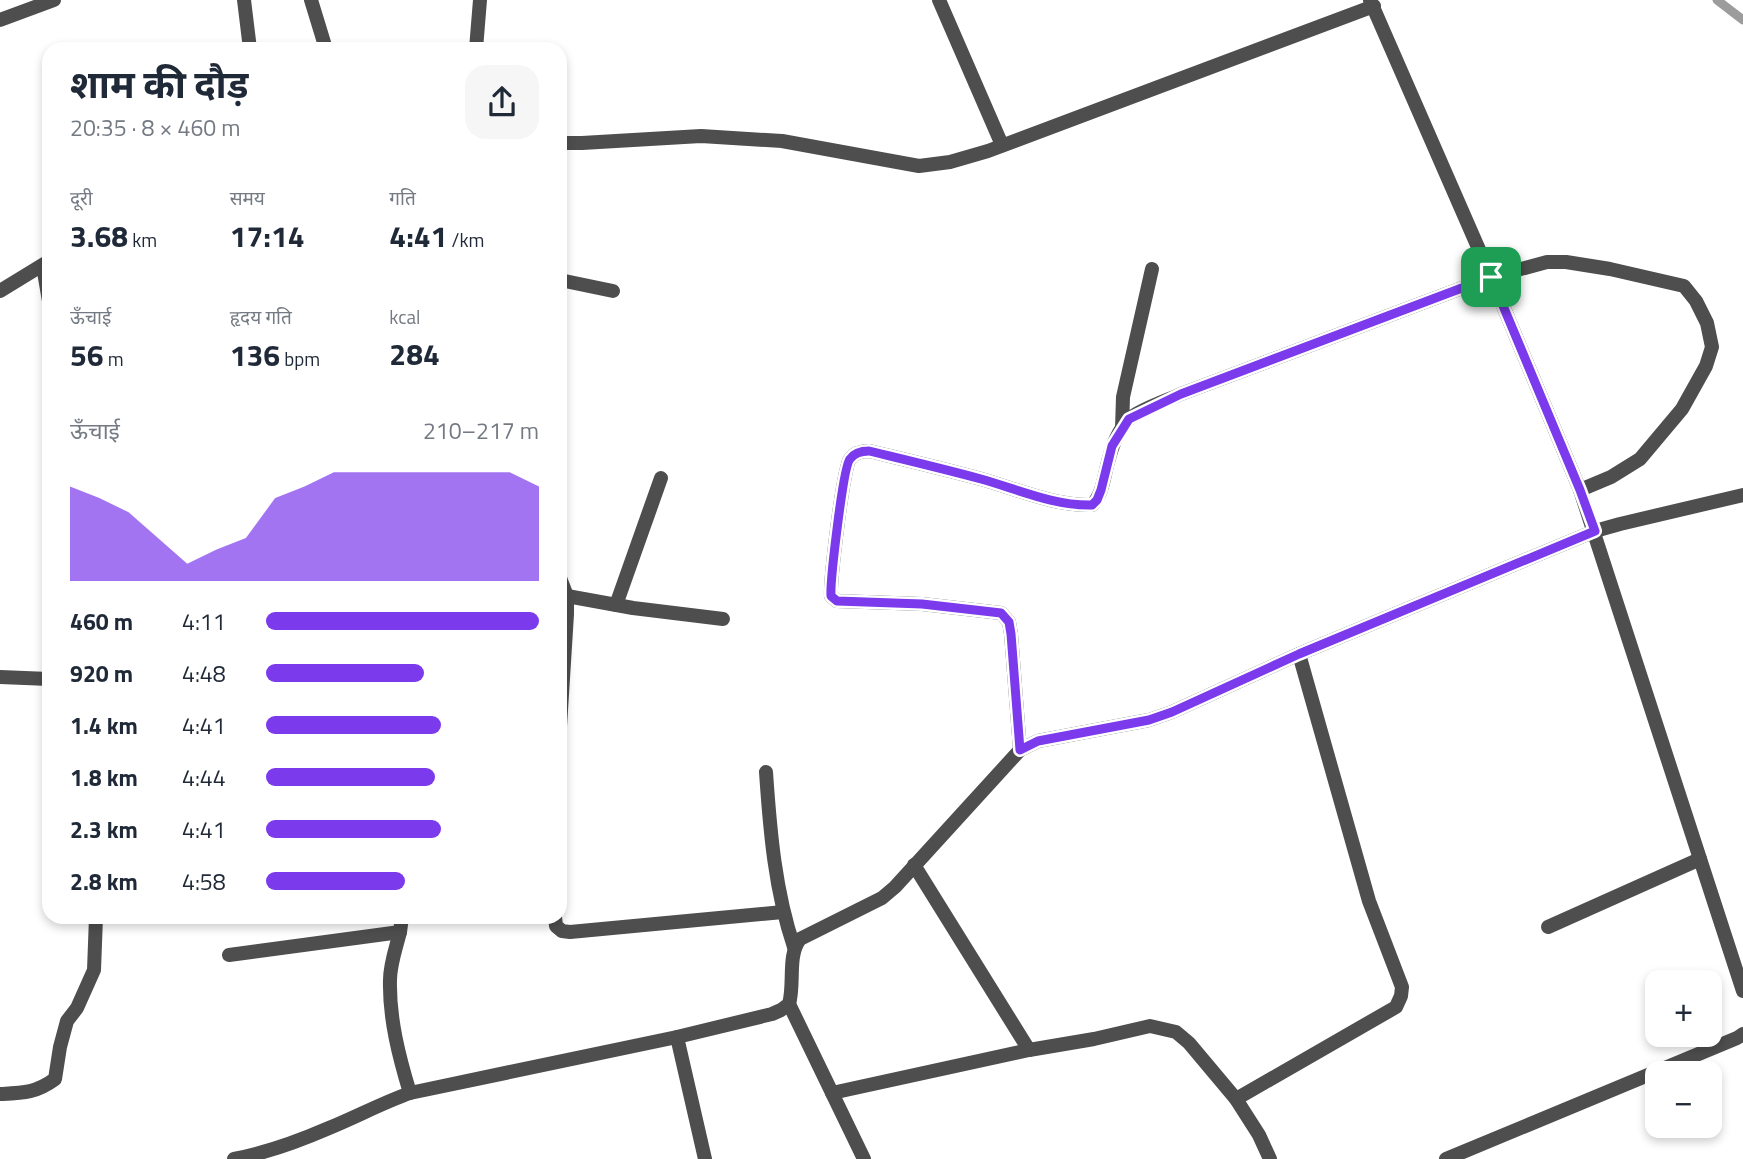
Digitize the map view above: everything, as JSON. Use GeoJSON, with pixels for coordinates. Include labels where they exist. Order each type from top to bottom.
{"type":"FeatureCollection","features":[{"type":"Feature","properties":{"kind":"street"},"geometry":{"type":"LineString","coordinates":[[0,20],[30,4],[54,0]]}},
{"type":"Feature","properties":{"kind":"street"},"geometry":{"type":"LineString","coordinates":[[244,0],[249,42]]}},
{"type":"Feature","properties":{"kind":"street"},"geometry":{"type":"LineString","coordinates":[[311,0],[324,42]]}},
{"type":"Feature","properties":{"kind":"street"},"geometry":{"type":"LineString","coordinates":[[477,42],[480,0]]}},
{"type":"Feature","properties":{"kind":"street"},"geometry":{"type":"LineString","coordinates":[[939,0],[1002,145]]}},
{"type":"Feature","properties":{"kind":"street"},"geometry":{"type":"LineString","coordinates":[[567,143],[701,136],[782,141],[919,166],[950,162],[1002,145],[1372,3],[1580,490],[1743,991]]}},
{"type":"Feature","properties":{"kind":"street"},"geometry":{"type":"LineString","coordinates":[[1020,750],[1011,634],[1009,622],[1001,613],[922,604],[837,601],[831,596],[847,461],[855,454],[869,451],[981,479],[1041,498],[1076,505],[1092,505],[1101,490],[1112,446],[1129,419],[1181,394],[1491,277],[1547,262],[1566,262],[1684,286],[1696,301],[1707,323],[1712,348],[1706,366],[1682,409],[1640,459],[1611,477],[1580,490]]}},
{"type":"Feature","properties":{"kind":"street"},"geometry":{"type":"LineString","coordinates":[[0,291],[42,265]]}},
{"type":"Feature","properties":{"kind":"street"},"geometry":{"type":"LineString","coordinates":[[1122,430],[1123,397],[1152,269]]}},
{"type":"Feature","properties":{"kind":"street"},"geometry":{"type":"LineString","coordinates":[[567,281],[613,291]]}},
{"type":"Feature","properties":{"kind":"street"},"geometry":{"type":"LineString","coordinates":[[616,605],[661,478]]}},
{"type":"Feature","properties":{"kind":"street"},"geometry":{"type":"LineString","coordinates":[[794,947],[807,935],[882,898],[1020,750],[1038,741],[1149,720],[1172,712],[1299,654],[1595,531],[1743,495]]}},
{"type":"Feature","properties":{"kind":"street"},"geometry":{"type":"LineString","coordinates":[[567,614],[567,596],[633,608],[723,619]]}},
{"type":"Feature","properties":{"kind":"street"},"geometry":{"type":"LineString","coordinates":[[1236,1100],[1396,1007],[1401,996],[1402,987],[1369,901],[1299,654]]}},
{"type":"Feature","properties":{"kind":"street"},"geometry":{"type":"LineString","coordinates":[[0,677],[42,680]]}},
{"type":"Feature","properties":{"kind":"street"},"geometry":{"type":"LineString","coordinates":[[766,772],[774,859],[783,912],[794,947],[793,984],[789,1004],[864,1159]]}},
{"type":"Feature","properties":{"kind":"street"},"geometry":{"type":"LineString","coordinates":[[1548,927],[1700,859]]}},
{"type":"Feature","properties":{"kind":"street"},"geometry":{"type":"LineString","coordinates":[[914,865],[1029,1050]]}},
{"type":"Feature","properties":{"kind":"street"},"geometry":{"type":"LineString","coordinates":[[556,924],[562,931],[570,932],[783,912]]}},
{"type":"Feature","properties":{"kind":"street"},"geometry":{"type":"LineString","coordinates":[[0,1094],[34,1091],[55,1079],[67,1021],[77,1008],[94,970],[96,924]]}},
{"type":"Feature","properties":{"kind":"street"},"geometry":{"type":"LineString","coordinates":[[401,924],[390,980],[391,1005],[398,1053],[410,1093]]}},
{"type":"Feature","properties":{"kind":"street"},"geometry":{"type":"LineString","coordinates":[[229,955],[400,932]]}},
{"type":"Feature","properties":{"kind":"street"},"geometry":{"type":"LineString","coordinates":[[234,1159],[279,1147],[329,1129],[410,1093],[677,1037],[772,1014],[789,1004]]}},
{"type":"Feature","properties":{"kind":"street"},"geometry":{"type":"LineString","coordinates":[[832,1093],[1150,1026],[1176,1032],[1189,1043],[1236,1100],[1259,1135],[1270,1159]]}},
{"type":"Feature","properties":{"kind":"street"},"geometry":{"type":"LineString","coordinates":[[1446,1159],[1743,1034]]}},
{"type":"Feature","properties":{"kind":"street"},"geometry":{"type":"LineString","coordinates":[[677,1037],[705,1159]]}},
{"type":"Feature","properties":{"kind":"waterway"},"geometry":{"type":"LineString","coordinates":[[1717,0],[1743,20]]}},
{"type":"Feature","properties":{"kind":"route"},"geometry":{"type":"LineString","coordinates":[[1491,277],[1595,531],[1299,654],[1172,712],[1149,720],[1038,741],[1020,750],[1011,634],[1009,622],[1001,613],[922,604],[837,601],[831,596],[847,461],[855,454],[869,451],[981,479],[1041,498],[1076,505],[1092,505],[1101,490],[1112,446],[1129,419],[1181,394],[1491,277]]}}]}
